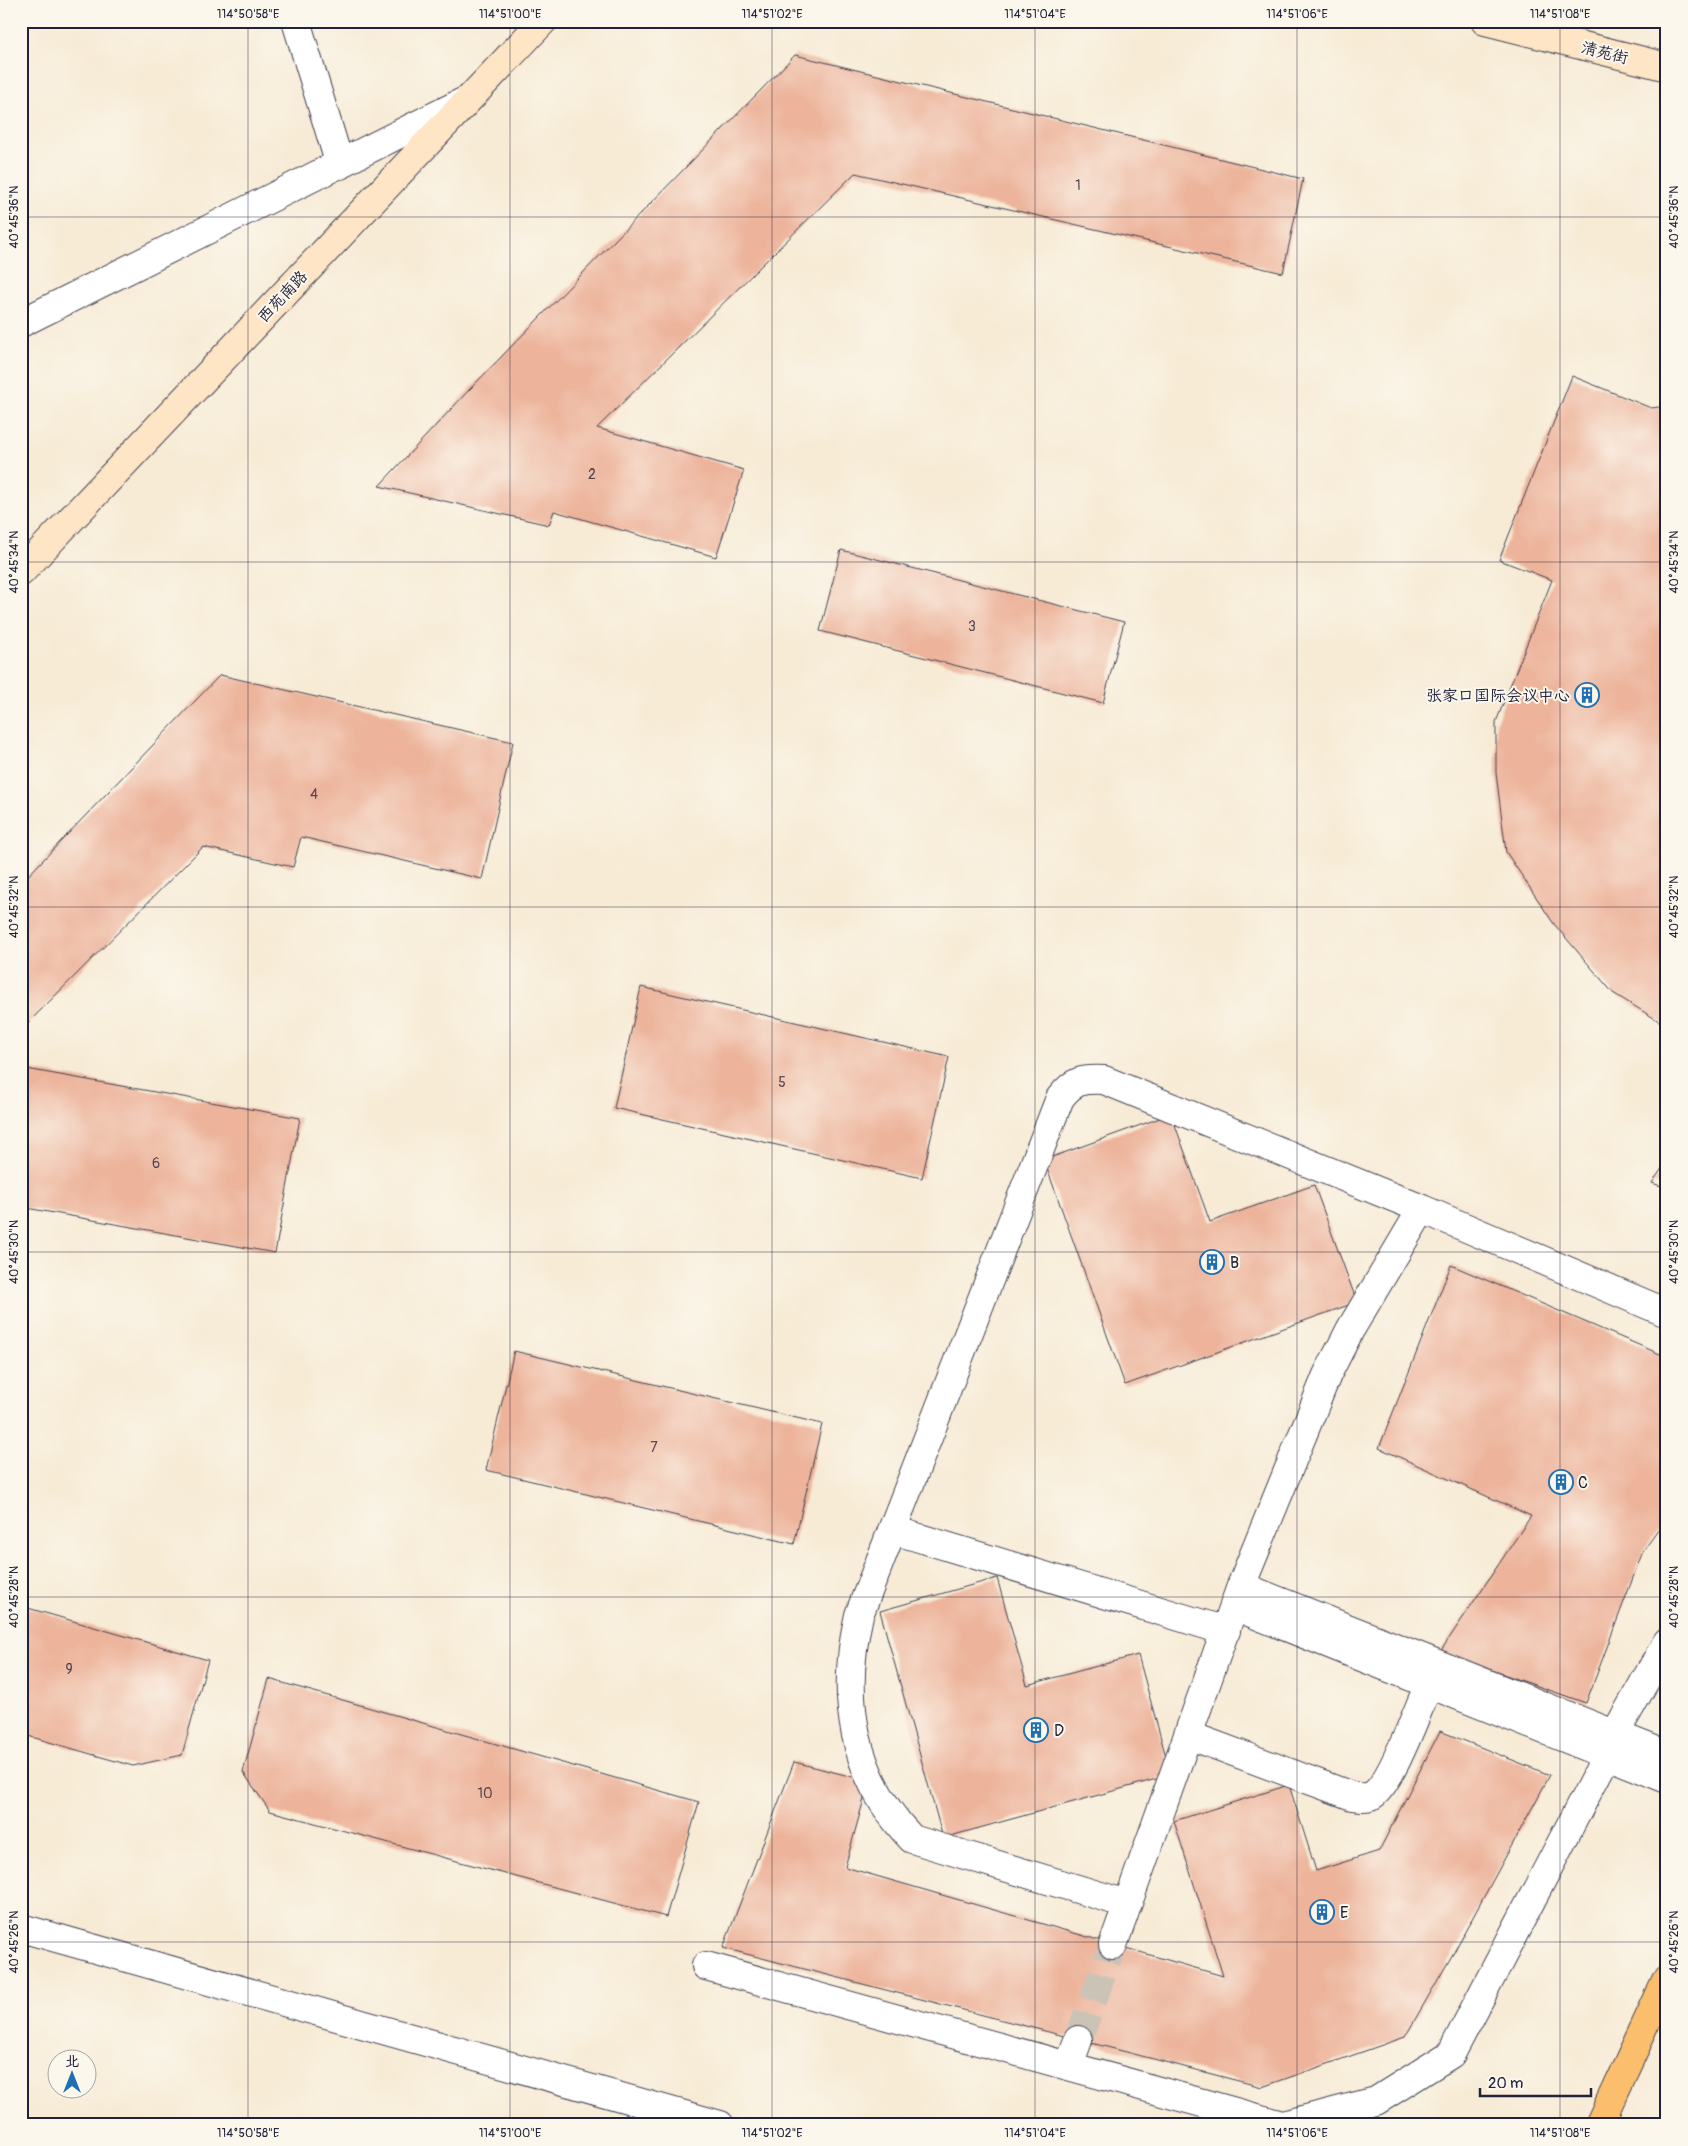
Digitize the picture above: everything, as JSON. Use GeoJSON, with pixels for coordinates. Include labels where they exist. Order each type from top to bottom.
{"type":"FeatureCollection","features":[{"type":"Feature","properties":{"kind":"main road","name":"西苑南路"},"geometry":{"type":"LineString","coordinates":[[21,572],[543,21]]}},
{"type":"Feature","properties":{"kind":"main road","name":"清苑街"},"geometry":{"type":"LineString","coordinates":[[1485,21],[1667,67]]}},
{"type":"Feature","properties":{"kind":"main road"},"geometry":{"type":"LineString","coordinates":[[1600,2125],[1667,1979]]}},
{"type":"Feature","properties":{"kind":"street"},"geometry":{"type":"LineString","coordinates":[[296,21],[340,165]]}},
{"type":"Feature","properties":{"kind":"street"},"geometry":{"type":"LineString","coordinates":[[21,324],[468,100]]}},
{"type":"Feature","properties":{"kind":"street"},"geometry":{"type":"LineString","coordinates":[[1127,1904],[912,1838],[892,1819],[876,1794],[864,1767],[852,1701],[852,1648],[860,1615],[1060,1098],[1070,1085],[1086,1080],[1104,1080],[1422,1209],[1667,1313]]}},
{"type":"Feature","properties":{"kind":"street"},"geometry":{"type":"LineString","coordinates":[[1113,1945],[1234,1608],[1327,1375],[1350,1330],[1422,1209]]}},
{"type":"Feature","properties":{"kind":"street"},"geometry":{"type":"LineString","coordinates":[[892,1530],[1234,1608],[1611,1744],[1667,1779]]}},
{"type":"Feature","properties":{"kind":"street"},"geometry":{"type":"LineString","coordinates":[[1234,1608],[1429,1684],[1611,1744],[1667,1754]]}},
{"type":"Feature","properties":{"kind":"street"},"geometry":{"type":"LineString","coordinates":[[706,1966],[1282,2125],[1376,2101],[1451,2054],[1611,1744],[1667,1642]]}},
{"type":"Feature","properties":{"kind":"street"},"geometry":{"type":"LineString","coordinates":[[1188,1736],[1352,1796],[1370,1797],[1382,1788],[1390,1774],[1429,1684]]}},
{"type":"Feature","properties":{"kind":"street"},"geometry":{"type":"LineString","coordinates":[[21,1928],[720,2125]]}},
{"type":"Feature","properties":{"kind":"street"},"geometry":{"type":"LineString","coordinates":[[1069,2065],[1078,2040]]}},
{"type":"Feature","properties":{"kind":"building"},"geometry":{"type":"Polygon","coordinates":[[[795,55],[1303,179],[1283,273],[855,173],[597,428],[744,470],[716,557],[554,511],[549,525],[379,486],[468,391],[795,55]]]}},
{"type":"Feature","properties":{"kind":"building","name":"张家口国际会议中心"},"geometry":{"type":"Polygon","coordinates":[[[1572,376],[1651,408],[1667,406],[1667,1026],[1613,993],[1554,924],[1506,852],[1496,773],[1496,722],[1552,580],[1499,560],[1572,376]]]}},
{"type":"Feature","properties":{"kind":"building"},"geometry":{"type":"Polygon","coordinates":[[[841,550],[1124,622],[1103,703],[820,631],[841,550]]]}},
{"type":"Feature","properties":{"kind":"building"},"geometry":{"type":"Polygon","coordinates":[[[220,675],[513,742],[482,879],[301,837],[293,867],[203,847],[21,1030],[21,883],[220,675]]]}},
{"type":"Feature","properties":{"kind":"building"},"geometry":{"type":"Polygon","coordinates":[[[641,987],[949,1057],[922,1178],[614,1108],[641,987]]]}},
{"type":"Feature","properties":{"kind":"building"},"geometry":{"type":"Polygon","coordinates":[[[21,1068],[300,1118],[275,1253],[21,1207],[21,1068]]]}},
{"type":"Feature","properties":{"kind":"building","name":"B"},"geometry":{"type":"Polygon","coordinates":[[[1171,1114],[1210,1222],[1314,1185],[1357,1302],[1125,1385],[1044,1160],[1171,1114]]]}},
{"type":"Feature","properties":{"kind":"building"},"geometry":{"type":"Polygon","coordinates":[[[1667,1161],[1667,1188],[1652,1183],[1667,1161]]]}},
{"type":"Feature","properties":{"kind":"building","name":"C"},"geometry":{"type":"Polygon","coordinates":[[[1451,1265],[1667,1357],[1667,1518],[1643,1551],[1586,1703],[1440,1652],[1531,1516],[1379,1448],[1451,1265]]]}},
{"type":"Feature","properties":{"kind":"building"},"geometry":{"type":"Polygon","coordinates":[[[514,1351],[822,1424],[794,1544],[486,1470],[514,1351]]]}},
{"type":"Feature","properties":{"kind":"building","name":"D"},"geometry":{"type":"Polygon","coordinates":[[[997,1578],[1027,1685],[1138,1655],[1171,1775],[943,1838],[880,1611],[997,1578]]]}},
{"type":"Feature","properties":{"kind":"building"},"geometry":{"type":"Polygon","coordinates":[[[21,1606],[208,1660],[182,1755],[133,1766],[21,1734],[21,1606]]]}},
{"type":"Feature","properties":{"kind":"building"},"geometry":{"type":"Polygon","coordinates":[[[269,1679],[699,1802],[666,1917],[270,1811],[243,1772],[269,1679]]]}},
{"type":"Feature","properties":{"kind":"building"},"geometry":{"type":"Polygon","coordinates":[[[1440,1731],[1550,1775],[1454,1952],[1405,2037],[1262,2087],[723,1948],[794,1762],[869,1781],[845,1867],[1223,1976],[1174,1821],[1289,1785],[1316,1871],[1379,1851],[1440,1731]]]}},
{"type":"Feature","properties":{"kind":"tunnel"},"geometry":{"type":"LineString","coordinates":[[1078,2040],[1113,1945]]}},
{"type":"Feature","properties":{"kind":"place","name":"张家口国际会议中心"},"geometry":{"type":"Point","coordinates":[1587,695]}},
{"type":"Feature","properties":{"kind":"place","name":"B"},"geometry":{"type":"Point","coordinates":[1212,1262]}},
{"type":"Feature","properties":{"kind":"place","name":"C"},"geometry":{"type":"Point","coordinates":[1561,1482]}},
{"type":"Feature","properties":{"kind":"place","name":"D"},"geometry":{"type":"Point","coordinates":[1036,1730]}},
{"type":"Feature","properties":{"kind":"place","name":"E"},"geometry":{"type":"Point","coordinates":[1322,1912]}}]}
